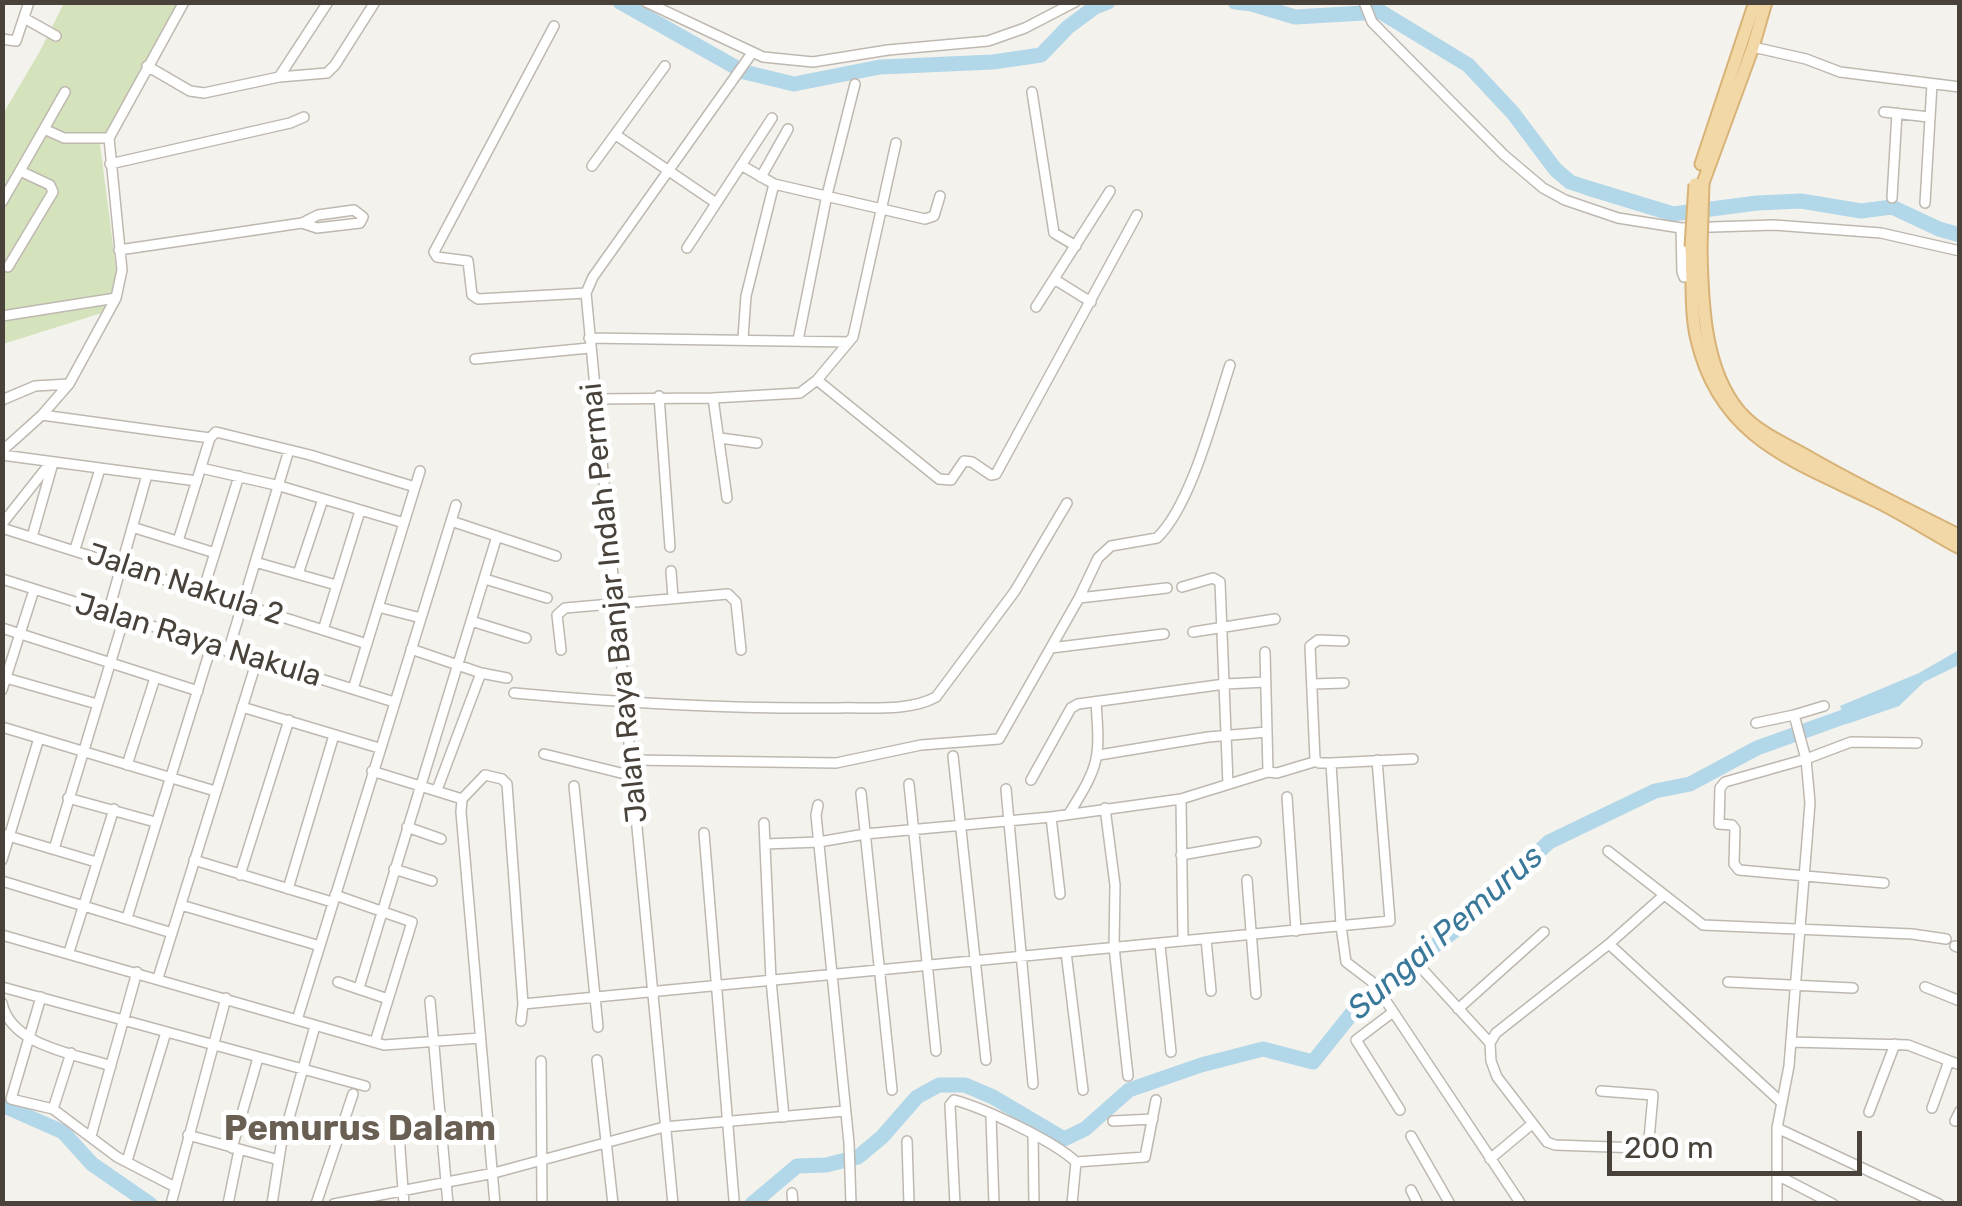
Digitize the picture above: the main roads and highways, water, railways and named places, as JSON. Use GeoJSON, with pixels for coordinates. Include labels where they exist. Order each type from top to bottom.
{"type":"FeatureCollection","features":[{"type":"Feature","properties":{"kind":"main road"},"geometry":{"type":"LineString","coordinates":[[1755,2],[1699,184],[1697,276],[1705,320],[1705,347],[1727,410],[1752,434],[1960,548]]}},
{"type":"Feature","properties":{"kind":"main road"},"geometry":{"type":"LineString","coordinates":[[1699,184],[1753,48],[1766,2]]}},
{"type":"Feature","properties":{"kind":"main road"},"geometry":{"type":"LineString","coordinates":[[1705,347],[1725,388],[1753,426],[1829,470],[1960,536]]}},
{"type":"Feature","properties":{"kind":"water"},"geometry":{"type":"Polygon","coordinates":[[[1959,650],[1959,665],[1924,682],[1899,706],[1847,724],[1840,706],[1919,673],[1959,650]]]}},
{"type":"Feature","properties":{"kind":"waterway"},"geometry":{"type":"LineString","coordinates":[[620,2],[744,72],[794,84],[880,67],[993,62],[1041,55],[1068,27],[1108,2]]}},
{"type":"Feature","properties":{"kind":"waterway"},"geometry":{"type":"LineString","coordinates":[[1235,2],[1295,17],[1381,12],[1468,65],[1513,113],[1555,169],[1570,182],[1588,188],[1673,214],[1801,201],[1861,211],[1892,207],[1960,235]]}},
{"type":"Feature","properties":{"kind":"waterway","name":"Sungai Pemurus"},"geometry":{"type":"LineString","coordinates":[[752,1204],[797,1166],[826,1165],[858,1157],[882,1137],[917,1097],[939,1085],[965,1085],[993,1097],[1064,1139],[1085,1129],[1129,1090],[1201,1065],[1263,1049],[1313,1062],[1361,1002],[1454,931],[1549,842],[1655,791],[1690,784],[1757,748],[1860,711]]}},
{"type":"Feature","properties":{"kind":"waterway","name":"Sungai Pemurus"},"geometry":{"type":"LineString","coordinates":[[2,1105],[63,1132],[92,1164],[150,1204]]}},
{"type":"Feature","properties":{"kind":"district","name":"Pemurus Dalam"},"geometry":{"type":"Point","coordinates":[360,1130]}}]}
